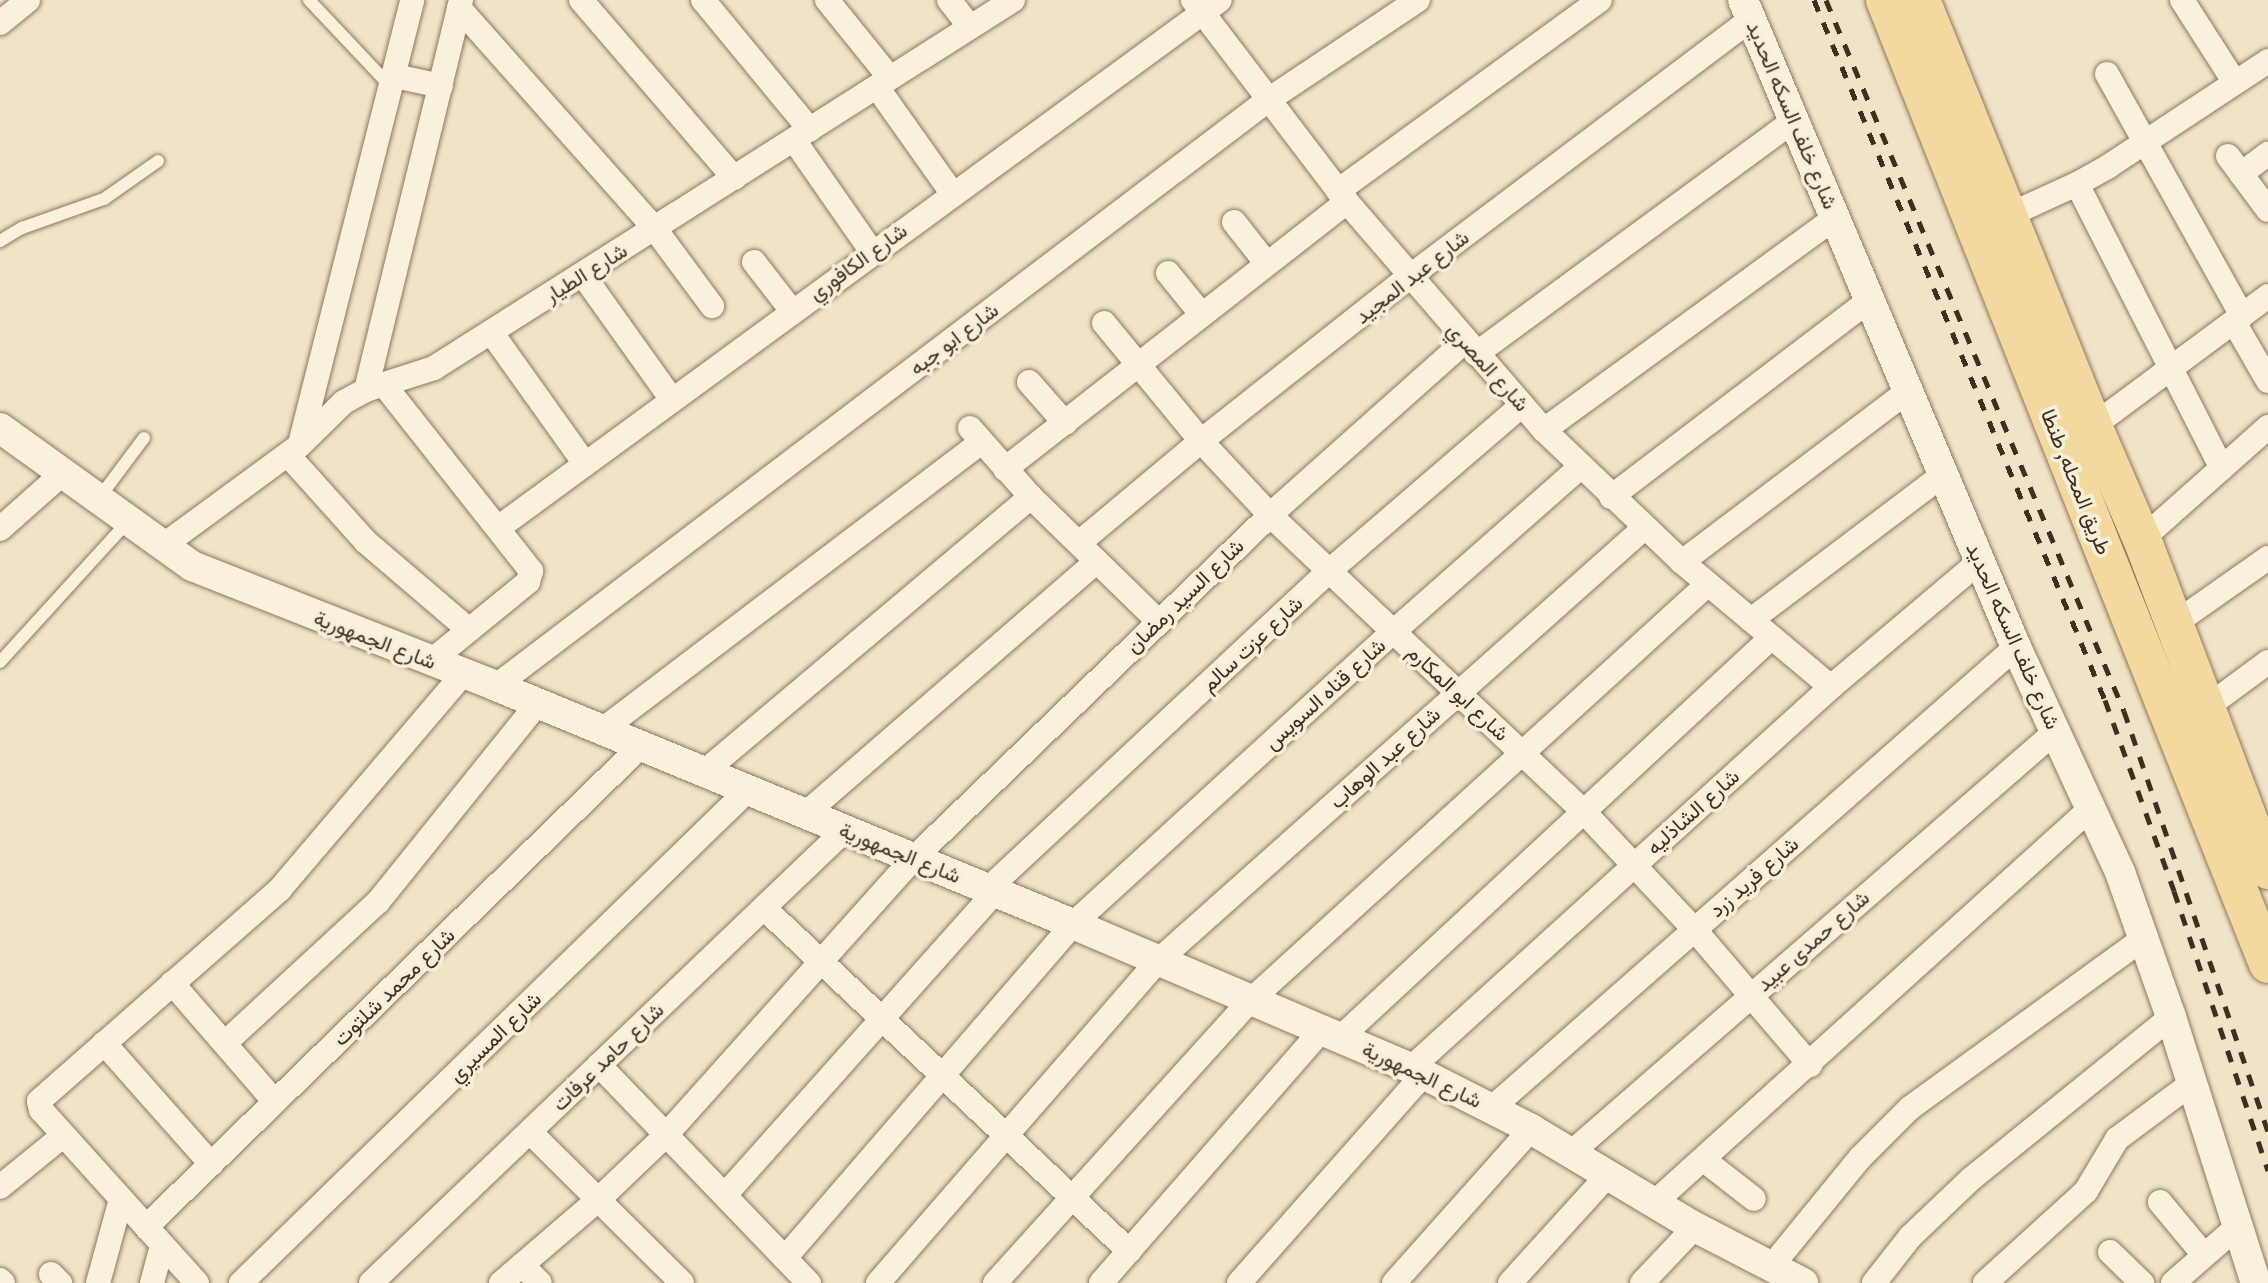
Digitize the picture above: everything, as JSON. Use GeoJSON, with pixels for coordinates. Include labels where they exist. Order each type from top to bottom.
{"type":"FeatureCollection","features":[{"type":"Feature","properties":{"kind":"main road","name":"طريق المحله, طنطا"},"geometry":{"type":"LineString","coordinates":[[1885,0],[2268,964]]}},
{"type":"Feature","properties":{"kind":"main road","name":"طريق المحله, طنطا"},"geometry":{"type":"LineString","coordinates":[[1921,0],[2093,426],[2142,539],[2207,707],[2258,816],[2268,870]]}},
{"type":"Feature","properties":{"kind":"street"},"geometry":{"type":"LineString","coordinates":[[0,23],[28,0]]}},
{"type":"Feature","properties":{"kind":"street"},"geometry":{"type":"LineString","coordinates":[[412,0],[394,82],[293,451],[356,532],[469,630]]}},
{"type":"Feature","properties":{"kind":"street"},"geometry":{"type":"LineString","coordinates":[[581,0],[734,178]]}},
{"type":"Feature","properties":{"kind":"street"},"geometry":{"type":"LineString","coordinates":[[703,0],[802,135],[872,252]]}},
{"type":"Feature","properties":{"kind":"street"},"geometry":{"type":"LineString","coordinates":[[827,0],[884,83],[952,193]]}},
{"type":"Feature","properties":{"kind":"street"},"geometry":{"type":"LineString","coordinates":[[949,0],[970,27]]}},
{"type":"Feature","properties":{"kind":"street","name":"شارع الطيار"},"geometry":{"type":"LineString","coordinates":[[164,545],[293,451],[335,409],[376,388],[433,368],[1013,0]]}},
{"type":"Feature","properties":{"kind":"street","name":"شارع ابو جبه"},"geometry":{"type":"LineString","coordinates":[[496,686],[1268,100],[1418,0]]}},
{"type":"Feature","properties":{"kind":"street"},"geometry":{"type":"LineString","coordinates":[[1005,469],[1267,264],[1343,197],[1600,0]]}},
{"type":"Feature","properties":{"kind":"street"},"geometry":{"type":"LineString","coordinates":[[2182,0],[2235,83]]}},
{"type":"Feature","properties":{"kind":"street"},"geometry":{"type":"LineString","coordinates":[[431,661],[530,579],[530,567],[376,388],[460,4]]}},
{"type":"Feature","properties":{"kind":"street"},"geometry":{"type":"LineString","coordinates":[[460,4],[655,229],[712,306]]}},
{"type":"Feature","properties":{"kind":"street","name":"شارع المصري"},"geometry":{"type":"LineString","coordinates":[[1205,4],[1268,100],[1343,197],[1470,348],[1544,430],[1644,528],[1831,687]]}},
{"type":"Feature","properties":{"kind":"street","name":"شارع الكافوري"},"geometry":{"type":"LineString","coordinates":[[498,528],[1205,4]]}},
{"type":"Feature","properties":{"kind":"street","name":"شارع خلف السكه الحديد"},"geometry":{"type":"LineString","coordinates":[[1747,10],[2016,648],[2120,872],[2171,1017],[2256,1283]]}},
{"type":"Feature","properties":{"kind":"street","name":"شارع عبد المجيد"},"geometry":{"type":"LineString","coordinates":[[1079,543],[1201,441],[1747,10]]}},
{"type":"Feature","properties":{"kind":"street"},"geometry":{"type":"LineString","coordinates":[[2007,216],[2077,184],[2144,144],[2268,61]]}},
{"type":"Feature","properties":{"kind":"street"},"geometry":{"type":"LineString","coordinates":[[2107,74],[2238,319],[2268,381]]}},
{"type":"Feature","properties":{"kind":"street"},"geometry":{"type":"LineString","coordinates":[[394,82],[440,86]]}},
{"type":"Feature","properties":{"kind":"street","name":"شارع السيد رمضان"},"geometry":{"type":"LineString","coordinates":[[501,1283],[598,1200],[666,1135],[913,859],[1270,515],[1470,348],[1794,120]]}},
{"type":"Feature","properties":{"kind":"street"},"geometry":{"type":"LineString","coordinates":[[2268,154],[2234,165],[2268,210]]}},
{"type":"Feature","properties":{"kind":"street"},"geometry":{"type":"LineString","coordinates":[[2077,184],[2222,468]]}},
{"type":"Feature","properties":{"kind":"street"},"geometry":{"type":"LineString","coordinates":[[1544,430],[1835,218]]}},
{"type":"Feature","properties":{"kind":"street"},"geometry":{"type":"LineString","coordinates":[[1234,222],[1267,264]]}},
{"type":"Feature","properties":{"kind":"street"},"geometry":{"type":"LineString","coordinates":[[754,262],[792,311]]}},
{"type":"Feature","properties":{"kind":"street"},"geometry":{"type":"LineString","coordinates":[[1168,273],[1202,315]]}},
{"type":"Feature","properties":{"kind":"street"},"geometry":{"type":"LineString","coordinates":[[583,275],[672,400]]}},
{"type":"Feature","properties":{"kind":"street"},"geometry":{"type":"LineString","coordinates":[[2093,426],[2268,296]]}},
{"type":"Feature","properties":{"kind":"street"},"geometry":{"type":"LineString","coordinates":[[1611,497],[1870,300]]}},
{"type":"Feature","properties":{"kind":"street","name":"شارع ابو المكارم"},"geometry":{"type":"LineString","coordinates":[[1104,324],[1201,441],[1270,515],[1523,753],[1636,865],[1752,994],[1810,1065]]}},
{"type":"Feature","properties":{"kind":"street"},"geometry":{"type":"LineString","coordinates":[[491,332],[585,464]]}},
{"type":"Feature","properties":{"kind":"street"},"geometry":{"type":"LineString","coordinates":[[1029,382],[1065,423]]}},
{"type":"Feature","properties":{"kind":"street"},"geometry":{"type":"LineString","coordinates":[[1682,562],[1908,391]]}},
{"type":"Feature","properties":{"kind":"street","name":"شارع عزت سالم"},"geometry":{"type":"LineString","coordinates":[[725,1195],[882,1019],[991,891],[1328,572],[1522,405]]}},
{"type":"Feature","properties":{"kind":"street"},"geometry":{"type":"LineString","coordinates":[[2142,539],[2268,427]]}},
{"type":"Feature","properties":{"kind":"street","name":"شارع الجمهورية"},"geometry":{"type":"LineString","coordinates":[[0,428],[192,566],[496,686],[1073,924],[1417,1071],[1531,1129],[1695,1227],[1786,1277]]}},
{"type":"Feature","properties":{"kind":"street"},"geometry":{"type":"LineString","coordinates":[[602,730],[976,435],[1031,497],[1158,621]]}},
{"type":"Feature","properties":{"kind":"street","name":"شارع قناه السويس"},"geometry":{"type":"LineString","coordinates":[[785,1258],[1073,924],[1393,632],[1580,467]]}},
{"type":"Feature","properties":{"kind":"street"},"geometry":{"type":"LineString","coordinates":[[0,529],[63,473]]}},
{"type":"Feature","properties":{"kind":"street"},"geometry":{"type":"LineString","coordinates":[[1751,620],[1944,475]]}},
{"type":"Feature","properties":{"kind":"street"},"geometry":{"type":"LineString","coordinates":[[704,772],[1031,497]]}},
{"type":"Feature","properties":{"kind":"street","name":"شارع عبد الوهاب"},"geometry":{"type":"LineString","coordinates":[[878,1283],[1159,960],[1644,528]]}},
{"type":"Feature","properties":{"kind":"street"},"geometry":{"type":"LineString","coordinates":[[2174,624],[2268,558]]}},
{"type":"Feature","properties":{"kind":"street"},"geometry":{"type":"LineString","coordinates":[[805,814],[1097,561]]}},
{"type":"Feature","properties":{"kind":"street","name":"شارع الشاذليه"},"geometry":{"type":"LineString","coordinates":[[1238,1283],[1417,1071],[1636,865],[1831,687],[1980,561]]}},
{"type":"Feature","properties":{"kind":"street"},"geometry":{"type":"LineString","coordinates":[[995,1283],[1251,1000],[1708,584]]}},
{"type":"Feature","properties":{"kind":"street"},"geometry":{"type":"LineString","coordinates":[[1101,1283],[1331,1034],[1584,813],[1772,638]]}},
{"type":"Feature","properties":{"kind":"street","name":"شارع فريد زرد"},"geometry":{"type":"LineString","coordinates":[[1492,1108],[2016,648]]}},
{"type":"Feature","properties":{"kind":"street"},"geometry":{"type":"LineString","coordinates":[[2207,707],[2266,668]]}},
{"type":"Feature","properties":{"kind":"street"},"geometry":{"type":"LineString","coordinates":[[197,1283],[41,1110],[41,1099],[294,874],[464,673]]}},
{"type":"Feature","properties":{"kind":"street"},"geometry":{"type":"LineString","coordinates":[[225,1043],[378,902],[537,704]]}},
{"type":"Feature","properties":{"kind":"street","name":"شارع حمدى عبيد"},"geometry":{"type":"LineString","coordinates":[[1572,1152],[2055,732]]}},
{"type":"Feature","properties":{"kind":"street","name":"شارع محمد شلتوت"},"geometry":{"type":"LineString","coordinates":[[154,1236],[211,1164],[641,746]]}},
{"type":"Feature","properties":{"kind":"street","name":"شارع المسيري"},"geometry":{"type":"LineString","coordinates":[[241,1283],[748,790]]}},
{"type":"Feature","properties":{"kind":"street"},"geometry":{"type":"LineString","coordinates":[[1656,1202],[2091,808]]}},
{"type":"Feature","properties":{"kind":"street","name":"شارع حامد عرفات"},"geometry":{"type":"LineString","coordinates":[[380,1280],[599,1065],[845,830]]}},
{"type":"Feature","properties":{"kind":"street"},"geometry":{"type":"LineString","coordinates":[[764,908],[1129,1251]]}},
{"type":"Feature","properties":{"kind":"street"},"geometry":{"type":"LineString","coordinates":[[1786,1277],[1860,1158],[1910,1108],[2144,937]]}},
{"type":"Feature","properties":{"kind":"street"},"geometry":{"type":"LineString","coordinates":[[172,983],[275,1101]]}},
{"type":"Feature","properties":{"kind":"street"},"geometry":{"type":"LineString","coordinates":[[1874,1283],[1910,1237],[1960,1188],[2171,1017]]}},
{"type":"Feature","properties":{"kind":"street"},"geometry":{"type":"LineString","coordinates":[[104,1043],[211,1164]]}},
{"type":"Feature","properties":{"kind":"street"},"geometry":{"type":"LineString","coordinates":[[599,1065],[808,1282]]}},
{"type":"Feature","properties":{"kind":"street"},"geometry":{"type":"LineString","coordinates":[[1986,1283],[2086,1191],[2117,1139],[2192,1083]]}},
{"type":"Feature","properties":{"kind":"street"},"geometry":{"type":"LineString","coordinates":[[1394,1283],[1531,1129]]}},
{"type":"Feature","properties":{"kind":"street"},"geometry":{"type":"LineString","coordinates":[[530,1132],[682,1283]]}},
{"type":"Feature","properties":{"kind":"street"},"geometry":{"type":"LineString","coordinates":[[0,1187],[64,1135]]}},
{"type":"Feature","properties":{"kind":"street"},"geometry":{"type":"LineString","coordinates":[[1704,1160],[1754,1199]]}},
{"type":"Feature","properties":{"kind":"street"},"geometry":{"type":"LineString","coordinates":[[1510,1283],[1609,1174]]}},
{"type":"Feature","properties":{"kind":"street"},"geometry":{"type":"LineString","coordinates":[[98,1283],[121,1199]]}},
{"type":"Feature","properties":{"kind":"street"},"geometry":{"type":"LineString","coordinates":[[2160,1202],[2204,1255]]}},
{"type":"Feature","properties":{"kind":"street"},"geometry":{"type":"LineString","coordinates":[[2173,1283],[2238,1226]]}},
{"type":"Feature","properties":{"kind":"street"},"geometry":{"type":"LineString","coordinates":[[1642,1283],[1695,1227]]}},
{"type":"Feature","properties":{"kind":"street"},"geometry":{"type":"LineString","coordinates":[[152,1283],[154,1236]]}},
{"type":"Feature","properties":{"kind":"street"},"geometry":{"type":"LineString","coordinates":[[2110,1252],[2142,1283]]}},
{"type":"Feature","properties":{"kind":"street"},"geometry":{"type":"LineString","coordinates":[[522,1265],[540,1283]]}},
{"type":"Feature","properties":{"kind":"lane"},"geometry":{"type":"LineString","coordinates":[[309,0],[394,82]]}},
{"type":"Feature","properties":{"kind":"lane"},"geometry":{"type":"LineString","coordinates":[[0,241],[22,228],[104,200],[158,160]]}},
{"type":"Feature","properties":{"kind":"lane"},"geometry":{"type":"LineString","coordinates":[[99,498],[144,438]]}},
{"type":"Feature","properties":{"kind":"lane"},"geometry":{"type":"LineString","coordinates":[[0,662],[129,520]]}},
{"type":"Feature","properties":{"kind":"railway"},"geometry":{"type":"LineString","coordinates":[[1814,0],[2105,700],[2174,891],[2268,1171]]}},
{"type":"Feature","properties":{"kind":"railway"},"geometry":{"type":"LineString","coordinates":[[1826,0],[2124,711],[2268,1131]]}}]}
